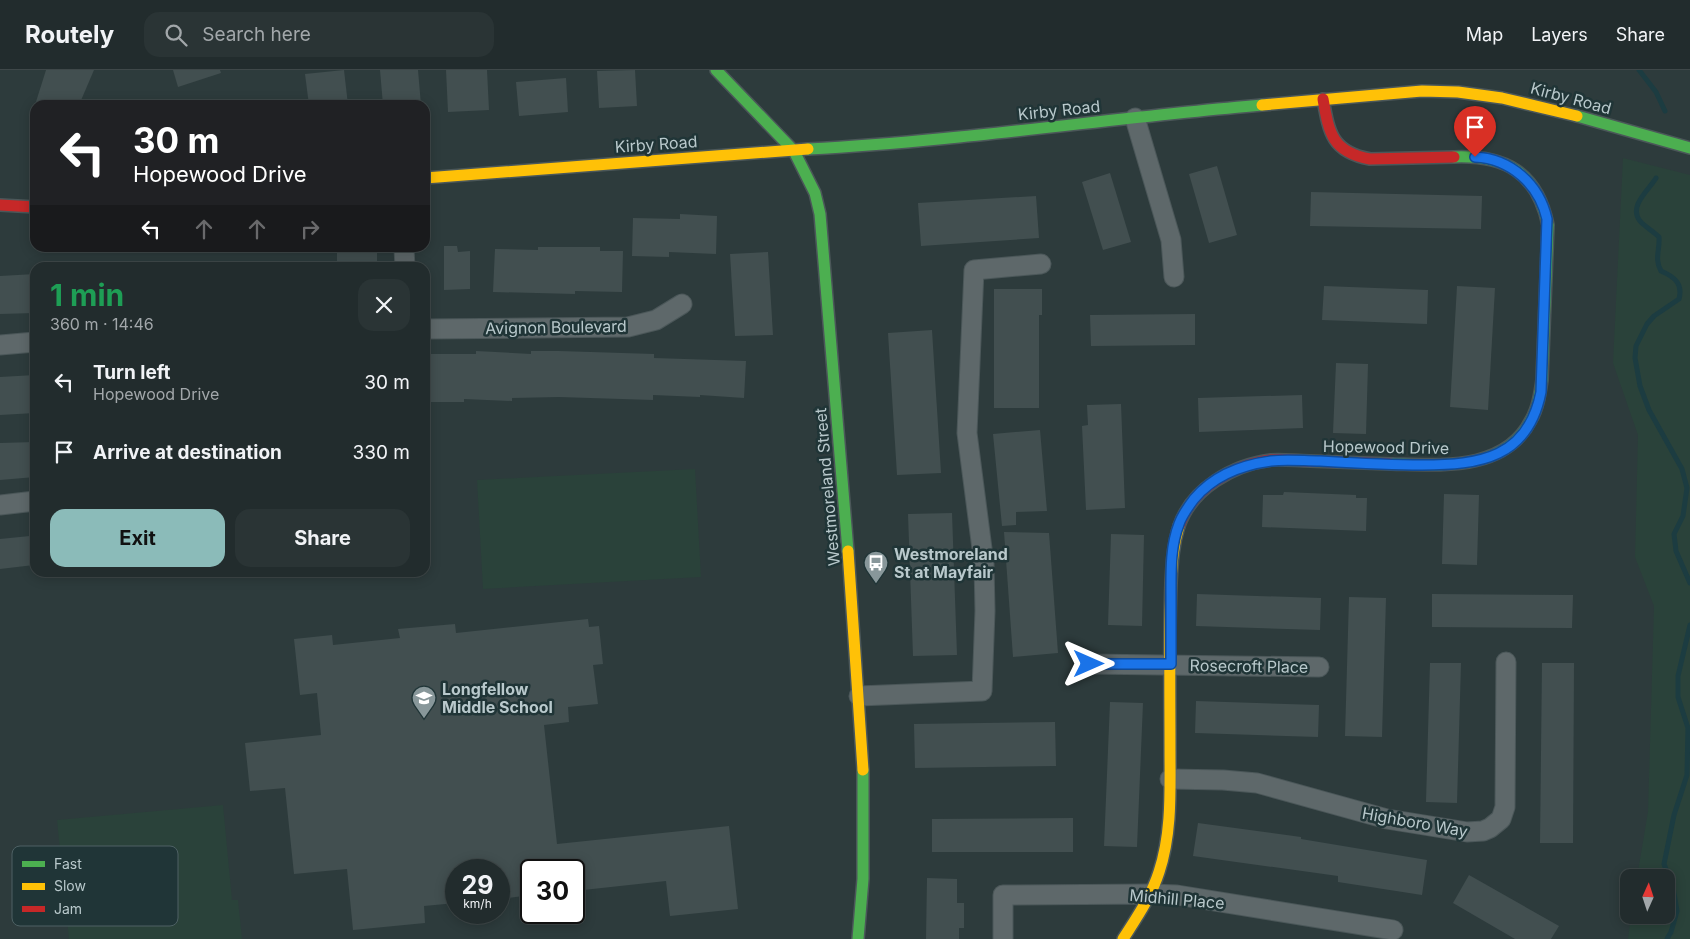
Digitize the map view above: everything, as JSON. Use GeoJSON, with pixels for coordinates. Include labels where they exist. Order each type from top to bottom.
{"type":"FeatureCollection","features":[{"type":"Feature","properties":{"kind":"main road","name":"Westmoreland Street"},"geometry":{"type":"LineString","coordinates":[[716,70],[794,152],[815,193],[822,226],[859,696],[864,830],[858,939]]}},
{"type":"Feature","properties":{"kind":"main road","name":"Kirby Road"},"geometry":{"type":"LineString","coordinates":[[430,178],[745,153],[794,152],[1049,128],[1323,99],[1422,91],[1484,95],[1552,109],[1690,148]]}},
{"type":"Feature","properties":{"kind":"main road","name":"Hopewood Drive"},"geometry":{"type":"LineString","coordinates":[[1123,939],[1151,894],[1160,870],[1165,847],[1169,819],[1170,779],[1171,569],[1174,544],[1179,524],[1185,511],[1199,493],[1210,483],[1238,468],[1272,460],[1410,465],[1461,464],[1478,461],[1503,451],[1518,439],[1531,423],[1539,403],[1542,380],[1548,225],[1545,208],[1535,189],[1521,174],[1492,159],[1475,157],[1370,159],[1349,154],[1338,146],[1333,139],[1323,99]]}},
{"type":"Feature","properties":{"kind":"main road"},"geometry":{"type":"LineString","coordinates":[[0,205],[30,207]]}},
{"type":"Feature","properties":{"kind":"street"},"geometry":{"type":"LineString","coordinates":[[1135,118],[1172,240],[1174,277]]}},
{"type":"Feature","properties":{"kind":"street"},"geometry":{"type":"LineString","coordinates":[[859,696],[982,691],[985,611],[984,564],[967,433],[974,270],[1041,264]]}},
{"type":"Feature","properties":{"kind":"street","name":"Avignon Boulevard"},"geometry":{"type":"LineString","coordinates":[[430,329],[628,327],[656,320],[682,304]]}},
{"type":"Feature","properties":{"kind":"street"},"geometry":{"type":"LineString","coordinates":[[0,345],[30,342]]}},
{"type":"Feature","properties":{"kind":"street"},"geometry":{"type":"LineString","coordinates":[[0,505],[30,502]]}},
{"type":"Feature","properties":{"kind":"street","name":"Highboro Way"},"geometry":{"type":"LineString","coordinates":[[1170,779],[1257,783],[1387,819],[1467,832],[1483,831],[1499,821],[1504,807],[1506,662]]}},
{"type":"Feature","properties":{"kind":"street","name":"Rosecroft Place"},"geometry":{"type":"LineString","coordinates":[[1089,664],[1320,667]]}},
{"type":"Feature","properties":{"kind":"street","name":"Midhill Place"},"geometry":{"type":"LineString","coordinates":[[1003,939],[1003,895],[1151,894],[1197,898],[1393,930]]}},
{"type":"Feature","properties":{"kind":"green space"},"geometry":{"type":"Polygon","coordinates":[[[1623,158],[1690,175],[1690,939],[1628,939],[1630,924],[1675,924],[1675,869],[1638,869],[1648,812],[1654,606],[1635,557],[1638,435],[1613,363],[1623,158]]]}},
{"type":"Feature","properties":{"kind":"green space"},"geometry":{"type":"Polygon","coordinates":[[[695,469],[701,577],[483,589],[477,480],[695,469]]]}},
{"type":"Feature","properties":{"kind":"green space"},"geometry":{"type":"Polygon","coordinates":[[[223,805],[232,900],[238,900],[242,939],[69,939],[68,926],[178,926],[178,846],[60,846],[57,820],[223,805]]]}},
{"type":"Feature","properties":{"kind":"building"},"geometry":{"type":"Polygon","coordinates":[[[46,70],[94,70],[81,100],[37,100],[46,70]]]}},
{"type":"Feature","properties":{"kind":"building"},"geometry":{"type":"Polygon","coordinates":[[[173,70],[220,70],[221,73],[178,87],[173,70]]]}},
{"type":"Feature","properties":{"kind":"building"},"geometry":{"type":"Polygon","coordinates":[[[344,70],[347,100],[308,100],[305,74],[344,70]]]}},
{"type":"Feature","properties":{"kind":"building"},"geometry":{"type":"Polygon","coordinates":[[[380,70],[418,70],[421,100],[383,100],[380,70]]]}},
{"type":"Feature","properties":{"kind":"building"},"geometry":{"type":"Polygon","coordinates":[[[446,70],[487,70],[489,110],[448,112],[446,70]]]}},
{"type":"Feature","properties":{"kind":"building"},"geometry":{"type":"Polygon","coordinates":[[[635,70],[637,106],[599,108],[597,71],[635,70]]]}},
{"type":"Feature","properties":{"kind":"building"},"geometry":{"type":"Polygon","coordinates":[[[566,78],[568,112],[519,116],[516,82],[566,78]]]}},
{"type":"Feature","properties":{"kind":"building"},"geometry":{"type":"Polygon","coordinates":[[[1217,166],[1237,235],[1209,243],[1189,174],[1217,166]]]}},
{"type":"Feature","properties":{"kind":"building"},"geometry":{"type":"Polygon","coordinates":[[[1110,173],[1131,242],[1103,250],[1082,182],[1110,173]]]}},
{"type":"Feature","properties":{"kind":"building"},"geometry":{"type":"Polygon","coordinates":[[[1311,192],[1482,196],[1481,229],[1310,226],[1311,192]]]}},
{"type":"Feature","properties":{"kind":"building"},"geometry":{"type":"Polygon","coordinates":[[[1036,196],[1039,238],[921,246],[918,203],[1036,196]]]}},
{"type":"Feature","properties":{"kind":"building"},"geometry":{"type":"Polygon","coordinates":[[[680,214],[717,216],[716,254],[669,252],[669,257],[632,256],[633,218],[680,219],[680,214]]]}},
{"type":"Feature","properties":{"kind":"building"},"geometry":{"type":"Polygon","coordinates":[[[444,246],[457,246],[458,252],[470,251],[470,289],[444,290],[444,246]]]}},
{"type":"Feature","properties":{"kind":"building"},"geometry":{"type":"Polygon","coordinates":[[[538,247],[600,247],[600,251],[623,251],[622,292],[575,291],[575,294],[493,292],[495,249],[538,250],[538,247]]]}},
{"type":"Feature","properties":{"kind":"building"},"geometry":{"type":"Polygon","coordinates":[[[337,252],[377,252],[377,262],[337,262],[337,252]]]}},
{"type":"Feature","properties":{"kind":"building"},"geometry":{"type":"Polygon","coordinates":[[[768,252],[773,335],[735,336],[730,254],[768,252]]]}},
{"type":"Feature","properties":{"kind":"building"},"geometry":{"type":"Polygon","coordinates":[[[30,274],[30,313],[0,314],[0,276],[30,274]]]}},
{"type":"Feature","properties":{"kind":"building"},"geometry":{"type":"Polygon","coordinates":[[[1324,286],[1428,290],[1427,324],[1322,320],[1324,286]]]}},
{"type":"Feature","properties":{"kind":"building"},"geometry":{"type":"Polygon","coordinates":[[[1457,286],[1495,288],[1488,410],[1450,407],[1457,286]]]}},
{"type":"Feature","properties":{"kind":"building"},"geometry":{"type":"Polygon","coordinates":[[[994,289],[1042,289],[1042,315],[1039,315],[1039,408],[994,408],[994,289]]]}},
{"type":"Feature","properties":{"kind":"building"},"geometry":{"type":"Polygon","coordinates":[[[1195,314],[1195,345],[1091,346],[1090,315],[1195,314]]]}},
{"type":"Feature","properties":{"kind":"building"},"geometry":{"type":"Polygon","coordinates":[[[932,330],[941,473],[897,475],[888,333],[932,330]]]}},
{"type":"Feature","properties":{"kind":"building"},"geometry":{"type":"Polygon","coordinates":[[[476,351],[531,354],[531,351],[559,351],[654,354],[654,358],[746,361],[744,398],[700,395],[700,397],[653,395],[653,400],[559,397],[512,398],[512,401],[464,399],[464,402],[430,402],[430,354],[476,354],[476,351]]]}},
{"type":"Feature","properties":{"kind":"building"},"geometry":{"type":"Polygon","coordinates":[[[1336,363],[1368,364],[1366,434],[1333,433],[1336,363]]]}},
{"type":"Feature","properties":{"kind":"building"},"geometry":{"type":"Polygon","coordinates":[[[30,375],[30,413],[0,415],[0,377],[30,375]]]}},
{"type":"Feature","properties":{"kind":"building"},"geometry":{"type":"Polygon","coordinates":[[[1302,395],[1303,428],[1199,432],[1198,398],[1302,395]]]}},
{"type":"Feature","properties":{"kind":"building"},"geometry":{"type":"Polygon","coordinates":[[[1121,404],[1125,508],[1086,510],[1082,426],[1088,425],[1087,405],[1121,404]]]}},
{"type":"Feature","properties":{"kind":"building"},"geometry":{"type":"Polygon","coordinates":[[[1040,430],[1047,511],[1016,512],[1016,525],[1002,526],[993,434],[1040,430]]]}},
{"type":"Feature","properties":{"kind":"building"},"geometry":{"type":"Polygon","coordinates":[[[30,442],[30,477],[0,480],[0,443],[30,442]]]}},
{"type":"Feature","properties":{"kind":"building"},"geometry":{"type":"Polygon","coordinates":[[[1284,492],[1356,495],[1356,498],[1367,498],[1366,531],[1262,527],[1263,495],[1283,495],[1284,492]]]}},
{"type":"Feature","properties":{"kind":"building"},"geometry":{"type":"Polygon","coordinates":[[[1444,494],[1479,495],[1477,565],[1442,564],[1444,494]]]}},
{"type":"Feature","properties":{"kind":"building"},"geometry":{"type":"Polygon","coordinates":[[[952,513],[957,655],[913,656],[908,514],[952,513]]]}},
{"type":"Feature","properties":{"kind":"building"},"geometry":{"type":"Polygon","coordinates":[[[1004,532],[1049,533],[1058,653],[1013,657],[1004,532]]]}},
{"type":"Feature","properties":{"kind":"building"},"geometry":{"type":"Polygon","coordinates":[[[1111,534],[1144,535],[1142,626],[1108,625],[1111,534]]]}},
{"type":"Feature","properties":{"kind":"building"},"geometry":{"type":"Polygon","coordinates":[[[30,536],[30,565],[0,569],[0,539],[30,536]]]}},
{"type":"Feature","properties":{"kind":"building"},"geometry":{"type":"Polygon","coordinates":[[[1197,594],[1321,598],[1320,630],[1196,626],[1197,594]]]}},
{"type":"Feature","properties":{"kind":"building"},"geometry":{"type":"Polygon","coordinates":[[[1432,594],[1573,595],[1572,628],[1432,627],[1432,594]]]}},
{"type":"Feature","properties":{"kind":"building"},"geometry":{"type":"Polygon","coordinates":[[[1349,597],[1386,598],[1382,737],[1345,736],[1349,597]]]}},
{"type":"Feature","properties":{"kind":"building"},"geometry":{"type":"Polygon","coordinates":[[[588,619],[589,627],[599,626],[603,664],[593,665],[598,704],[568,707],[569,722],[544,725],[557,844],[729,826],[738,909],[670,916],[666,881],[585,890],[585,859],[520,859],[520,896],[510,898],[510,859],[445,859],[445,904],[424,906],[425,923],[353,930],[347,869],[294,874],[285,788],[250,791],[245,743],[321,735],[317,693],[300,695],[294,639],[332,635],[333,645],[400,638],[398,629],[455,624],[456,633],[588,619]]]}},
{"type":"Feature","properties":{"kind":"building"},"geometry":{"type":"Polygon","coordinates":[[[1430,663],[1461,663],[1457,803],[1426,802],[1430,663]]]}},
{"type":"Feature","properties":{"kind":"building"},"geometry":{"type":"Polygon","coordinates":[[[1542,663],[1574,663],[1573,843],[1540,843],[1542,663]]]}},
{"type":"Feature","properties":{"kind":"building"},"geometry":{"type":"Polygon","coordinates":[[[1196,701],[1319,705],[1318,737],[1195,733],[1196,701]]]}},
{"type":"Feature","properties":{"kind":"building"},"geometry":{"type":"Polygon","coordinates":[[[1110,702],[1143,703],[1137,847],[1104,846],[1110,702]]]}},
{"type":"Feature","properties":{"kind":"building"},"geometry":{"type":"Polygon","coordinates":[[[1055,722],[1056,766],[915,768],[914,724],[1055,722]]]}},
{"type":"Feature","properties":{"kind":"building"},"geometry":{"type":"Polygon","coordinates":[[[1073,818],[1073,852],[932,852],[932,819],[1073,818]]]}},
{"type":"Feature","properties":{"kind":"building"},"geometry":{"type":"Polygon","coordinates":[[[1198,823],[1301,837],[1301,839],[1427,860],[1422,895],[1338,882],[1338,876],[1193,856],[1198,823]]]}},
{"type":"Feature","properties":{"kind":"building"},"geometry":{"type":"Polygon","coordinates":[[[1469,875],[1559,926],[1551,939],[1515,939],[1453,903],[1469,875]]]}},
{"type":"Feature","properties":{"kind":"building"},"geometry":{"type":"Polygon","coordinates":[[[927,878],[957,879],[957,903],[964,903],[964,928],[959,928],[959,939],[926,939],[927,878]]]}},
{"type":"Feature","properties":{"kind":"waterway"},"geometry":{"type":"LineString","coordinates":[[1639,70],[1656,92],[1665,111]]}},
{"type":"Feature","properties":{"kind":"waterway"},"geometry":{"type":"LineString","coordinates":[[1656,178],[1641,198],[1636,210],[1637,215],[1640,221],[1659,237],[1659,266],[1661,271],[1677,282],[1680,294],[1679,299],[1654,316],[1647,324],[1636,346],[1635,358],[1640,386],[1649,410],[1682,469],[1687,488],[1683,516],[1674,534],[1676,551],[1690,583]]}},
{"type":"Feature","properties":{"kind":"waterway"},"geometry":{"type":"LineString","coordinates":[[1667,939],[1677,911],[1673,888],[1664,864],[1674,815],[1687,775],[1688,728],[1678,697],[1678,676],[1690,625]]}},
{"type":"Feature","properties":{"kind":"traffic: fast"},"geometry":{"type":"LineString","coordinates":[[716,70],[794,151],[815,193],[820,214],[848,551]]}},
{"type":"Feature","properties":{"kind":"traffic: fast"},"geometry":{"type":"LineString","coordinates":[[808,149],[922,141],[1262,105]]}},
{"type":"Feature","properties":{"kind":"traffic: fast"},"geometry":{"type":"LineString","coordinates":[[1577,116],[1690,148]]}},
{"type":"Feature","properties":{"kind":"traffic: fast"},"geometry":{"type":"LineString","coordinates":[[1391,464],[1450,464],[1470,462],[1488,457],[1505,449],[1520,437],[1537,406],[1542,380],[1548,225],[1543,207],[1536,192],[1516,170],[1489,159],[1454,157]]}},
{"type":"Feature","properties":{"kind":"traffic: fast"},"geometry":{"type":"LineString","coordinates":[[858,939],[863,879],[863,770]]}},
{"type":"Feature","properties":{"kind":"traffic: slow"},"geometry":{"type":"LineString","coordinates":[[1262,105],[1422,91],[1458,92],[1502,98],[1577,116]]}},
{"type":"Feature","properties":{"kind":"traffic: slow"},"geometry":{"type":"LineString","coordinates":[[430,178],[808,149]]}},
{"type":"Feature","properties":{"kind":"traffic: slow"},"geometry":{"type":"LineString","coordinates":[[1123,939],[1152,890],[1159,872],[1166,842],[1170,797],[1171,583],[1172,561],[1179,526]]}},
{"type":"Feature","properties":{"kind":"traffic: slow"},"geometry":{"type":"LineString","coordinates":[[848,551],[863,770]]}},
{"type":"Feature","properties":{"kind":"traffic: jam"},"geometry":{"type":"LineString","coordinates":[[1323,99],[1330,131],[1334,139],[1340,146],[1357,156],[1370,159],[1454,157]]}},
{"type":"Feature","properties":{"kind":"traffic: jam"},"geometry":{"type":"LineString","coordinates":[[0,205],[30,207]]}},
{"type":"Feature","properties":{"kind":"traffic: jam"},"geometry":{"type":"LineString","coordinates":[[1179,526],[1185,512],[1204,490],[1229,473],[1242,467],[1271,460],[1391,464]]}},
{"type":"Feature","properties":{"kind":"place","name":"Westmoreland St at Mayfair"},"geometry":{"type":"Point","coordinates":[876,584]}},
{"type":"Feature","properties":{"kind":"place","name":"Longfellow Middle School"},"geometry":{"type":"Point","coordinates":[424,719]}},
{"type":"Feature","properties":{"kind":"route"},"geometry":{"type":"LineString","coordinates":[[1089,664],[1171,664],[1171,569],[1172,552],[1177,529],[1185,511],[1199,493],[1210,483],[1228,472],[1272,460],[1410,465],[1461,464],[1484,460],[1503,451],[1526,431],[1535,415],[1541,392],[1548,225],[1545,208],[1535,189],[1521,174],[1492,159],[1475,157]]}}]}
